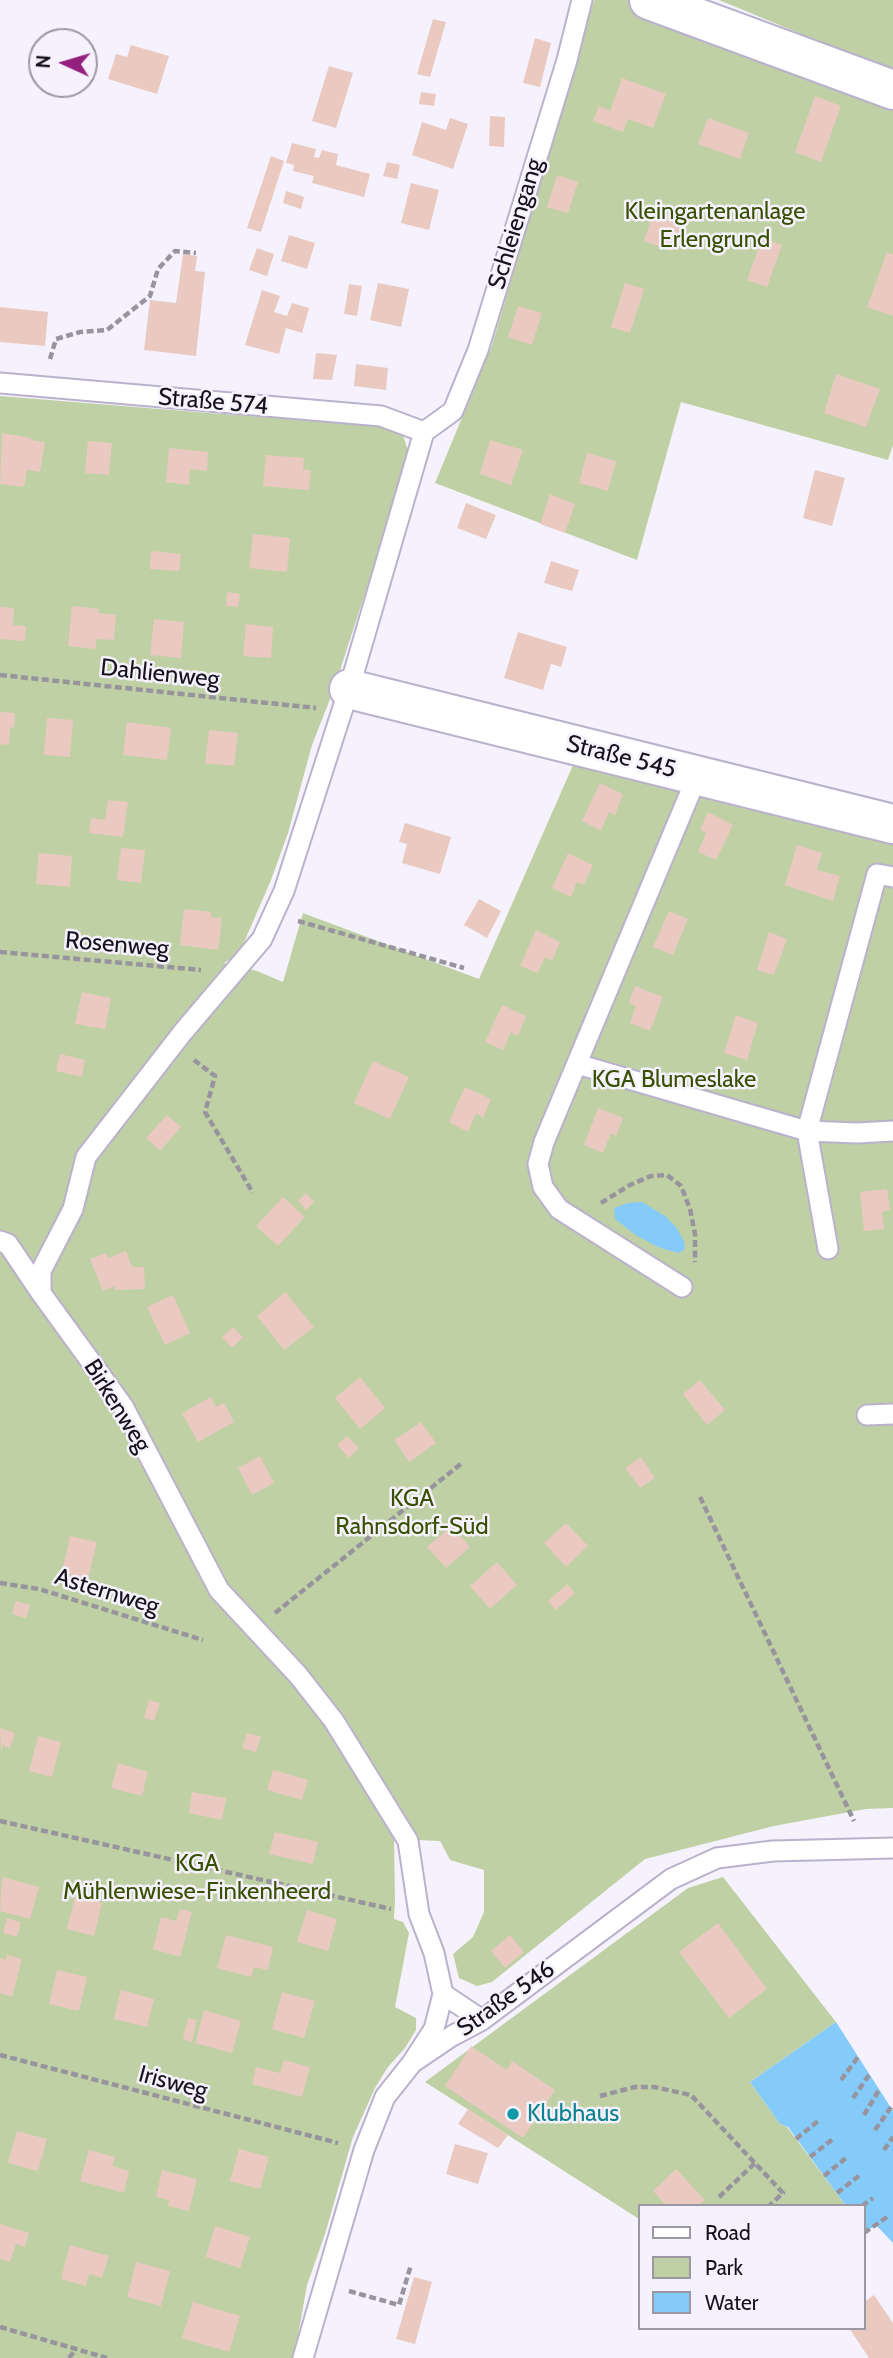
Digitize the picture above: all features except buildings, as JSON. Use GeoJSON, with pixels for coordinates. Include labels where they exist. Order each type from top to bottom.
{"type":"FeatureCollection","features":[{"type":"Feature","properties":{"kind":"street"},"geometry":{"type":"LineString","coordinates":[[649,0],[893,90]]}},
{"type":"Feature","properties":{"kind":"street","name":"Straße 545"},"geometry":{"type":"LineString","coordinates":[[349,689],[893,824]]}},
{"type":"Feature","properties":{"kind":"lane","name":"Schleiengang"},"geometry":{"type":"LineString","coordinates":[[424,432],[453,411],[478,350],[567,60],[582,0]]}},
{"type":"Feature","properties":{"kind":"lane","name":"Straße 574"},"geometry":{"type":"LineString","coordinates":[[0,383],[381,416],[424,432]]}},
{"type":"Feature","properties":{"kind":"lane"},"geometry":{"type":"LineString","coordinates":[[41,1293],[41,1271],[73,1209],[86,1157],[262,939],[284,891],[349,689],[424,432]]}},
{"type":"Feature","properties":{"kind":"lane"},"geometry":{"type":"LineString","coordinates":[[682,1287],[559,1209],[543,1187],[538,1164],[544,1142],[695,776]]}},
{"type":"Feature","properties":{"kind":"lane"},"geometry":{"type":"LineString","coordinates":[[828,1249],[807,1131],[877,874],[893,877]]}},
{"type":"Feature","properties":{"kind":"lane"},"geometry":{"type":"LineString","coordinates":[[577,1063],[807,1131],[893,1131]]}},
{"type":"Feature","properties":{"kind":"lane","name":"Birkenweg"},"geometry":{"type":"LineString","coordinates":[[0,1241],[8,1244],[122,1406],[219,1590],[298,1675],[334,1721],[408,1840],[419,1914],[434,1954],[443,1994]]}},
{"type":"Feature","properties":{"kind":"lane"},"geometry":{"type":"LineString","coordinates":[[867,1415],[893,1414]]}},
{"type":"Feature","properties":{"kind":"lane","name":"Straße 546"},"geometry":{"type":"LineString","coordinates":[[303,2358],[364,2150],[385,2097],[412,2063],[482,2020],[671,1879],[717,1858],[773,1852],[893,1848]]}},
{"type":"Feature","properties":{"kind":"lane"},"geometry":{"type":"LineString","coordinates":[[412,2063],[434,2029],[443,1994],[482,2020]]}},
{"type":"Feature","properties":{"kind":"path"},"geometry":{"type":"LineString","coordinates":[[40,387],[56,339],[80,332],[107,330],[150,296],[158,270],[175,251],[196,253]]}},
{"type":"Feature","properties":{"kind":"path","name":"Dahlienweg"},"geometry":{"type":"LineString","coordinates":[[0,675],[316,708]]}},
{"type":"Feature","properties":{"kind":"path"},"geometry":{"type":"LineString","coordinates":[[274,913],[464,968]]}},
{"type":"Feature","properties":{"kind":"path","name":"Rosenweg"},"geometry":{"type":"LineString","coordinates":[[0,952],[235,971]]}},
{"type":"Feature","properties":{"kind":"path"},"geometry":{"type":"LineString","coordinates":[[174,1045],[215,1076],[205,1112],[253,1193]]}},
{"type":"Feature","properties":{"kind":"path"},"geometry":{"type":"LineString","coordinates":[[578,1220],[630,1185],[651,1176],[667,1175],[681,1186],[690,1209],[695,1234],[692,1282],[682,1287]]}},
{"type":"Feature","properties":{"kind":"path"},"geometry":{"type":"LineString","coordinates":[[254,1628],[463,1464]]}},
{"type":"Feature","properties":{"kind":"path"},"geometry":{"type":"LineString","coordinates":[[700,1497],[851,1811],[863,1848]]}},
{"type":"Feature","properties":{"kind":"path","name":"Asternweg"},"geometry":{"type":"LineString","coordinates":[[0,1583],[39,1589],[203,1640]]}},
{"type":"Feature","properties":{"kind":"path"},"geometry":{"type":"LineString","coordinates":[[0,1821],[395,1909]]}},
{"type":"Feature","properties":{"kind":"path","name":"Irisweg"},"geometry":{"type":"LineString","coordinates":[[0,2055],[338,2143]]}},
{"type":"Feature","properties":{"kind":"path"},"geometry":{"type":"LineString","coordinates":[[841,2080],[858,2057]]}},
{"type":"Feature","properties":{"kind":"path"},"geometry":{"type":"LineString","coordinates":[[853,2098],[869,2075]]}},
{"type":"Feature","properties":{"kind":"path"},"geometry":{"type":"LineString","coordinates":[[600,2096],[645,2087],[691,2095],[783,2193],[771,2204]]}},
{"type":"Feature","properties":{"kind":"path"},"geometry":{"type":"LineString","coordinates":[[864,2115],[879,2090]]}},
{"type":"Feature","properties":{"kind":"path"},"geometry":{"type":"LineString","coordinates":[[875,2130],[891,2107]]}},
{"type":"Feature","properties":{"kind":"path"},"geometry":{"type":"LineString","coordinates":[[796,2138],[818,2121]]}},
{"type":"Feature","properties":{"kind":"path"},"geometry":{"type":"LineString","coordinates":[[884,2150],[893,2137]]}},
{"type":"Feature","properties":{"kind":"path"},"geometry":{"type":"LineString","coordinates":[[810,2157],[833,2139]]}},
{"type":"Feature","properties":{"kind":"path"},"geometry":{"type":"LineString","coordinates":[[824,2176],[846,2158]]}},
{"type":"Feature","properties":{"kind":"path"},"geometry":{"type":"LineString","coordinates":[[719,2197],[755,2163]]}},
{"type":"Feature","properties":{"kind":"path"},"geometry":{"type":"LineString","coordinates":[[837,2193],[860,2175]]}},
{"type":"Feature","properties":{"kind":"path"},"geometry":{"type":"LineString","coordinates":[[865,2204],[873,2198]]}},
{"type":"Feature","properties":{"kind":"path"},"geometry":{"type":"LineString","coordinates":[[865,2232],[887,2217]]}},
{"type":"Feature","properties":{"kind":"path"},"geometry":{"type":"LineString","coordinates":[[347,2290],[399,2305],[411,2265]]}},
{"type":"Feature","properties":{"kind":"path"},"geometry":{"type":"LineString","coordinates":[[0,2327],[107,2358]]}},
{"type":"Feature","properties":{"kind":"path"},"geometry":{"type":"LineString","coordinates":[[69,2358],[76,2349]]}},
{"type":"Feature","properties":{"kind":"green space","name":"Kleingartenanlage Erlengrund"},"geometry":{"type":"Polygon","coordinates":[[[594,0],[628,0],[893,104],[893,445],[888,460],[681,402],[637,560],[435,483],[492,345],[594,0]]]}},
{"type":"Feature","properties":{"kind":"green space"},"geometry":{"type":"Polygon","coordinates":[[[719,0],[893,0],[893,72],[719,0]]]}},
{"type":"Feature","properties":{"kind":"green space"},"geometry":{"type":"Polygon","coordinates":[[[0,396],[387,424],[403,435],[408,451],[400,485],[334,689],[312,745],[288,833],[239,954],[224,963],[257,971],[283,982],[303,913],[479,979],[577,756],[893,835],[893,1808],[866,1809],[774,1826],[645,1859],[492,1982],[477,1986],[459,1978],[453,1954],[473,1937],[484,1912],[484,1870],[450,1860],[440,1841],[394,1839],[394,1919],[403,1922],[409,1933],[395,2007],[416,2018],[416,2030],[375,2088],[353,2137],[307,2285],[294,2358],[0,2358],[0,396]]]}},
{"type":"Feature","properties":{"kind":"green space"},"geometry":{"type":"Polygon","coordinates":[[[723,1877],[836,2022],[750,2082],[845,2204],[638,2204],[638,2218],[425,2082],[688,1888],[723,1877]]]}},
{"type":"Feature","properties":{"kind":"water"},"geometry":{"type":"Polygon","coordinates":[[[642,1202],[665,1216],[676,1227],[684,1241],[685,1249],[679,1253],[660,1248],[637,1236],[615,1219],[614,1208],[642,1202]]]}},
{"type":"Feature","properties":{"kind":"water"},"geometry":{"type":"Polygon","coordinates":[[[836,2022],[893,2111],[893,2243],[876,2225],[865,2232],[865,2204],[845,2204],[788,2127],[780,2124],[750,2082],[836,2022]]]}},
{"type":"Feature","properties":{"kind":"place","name":"Klubhaus"},"geometry":{"type":"Point","coordinates":[513,2114]}},
{"type":"Feature","properties":{"kind":"park label","name":"KGA Blumeslake"},"geometry":{"type":"Point","coordinates":[674,1080]}},
{"type":"Feature","properties":{"kind":"park label","name":"KGA Rahnsdorf-Süd"},"geometry":{"type":"Point","coordinates":[412,1513]}},
{"type":"Feature","properties":{"kind":"park label","name":"KGA Mühlenwiese-Finkenheerd"},"geometry":{"type":"Point","coordinates":[197,1878]}}]}
